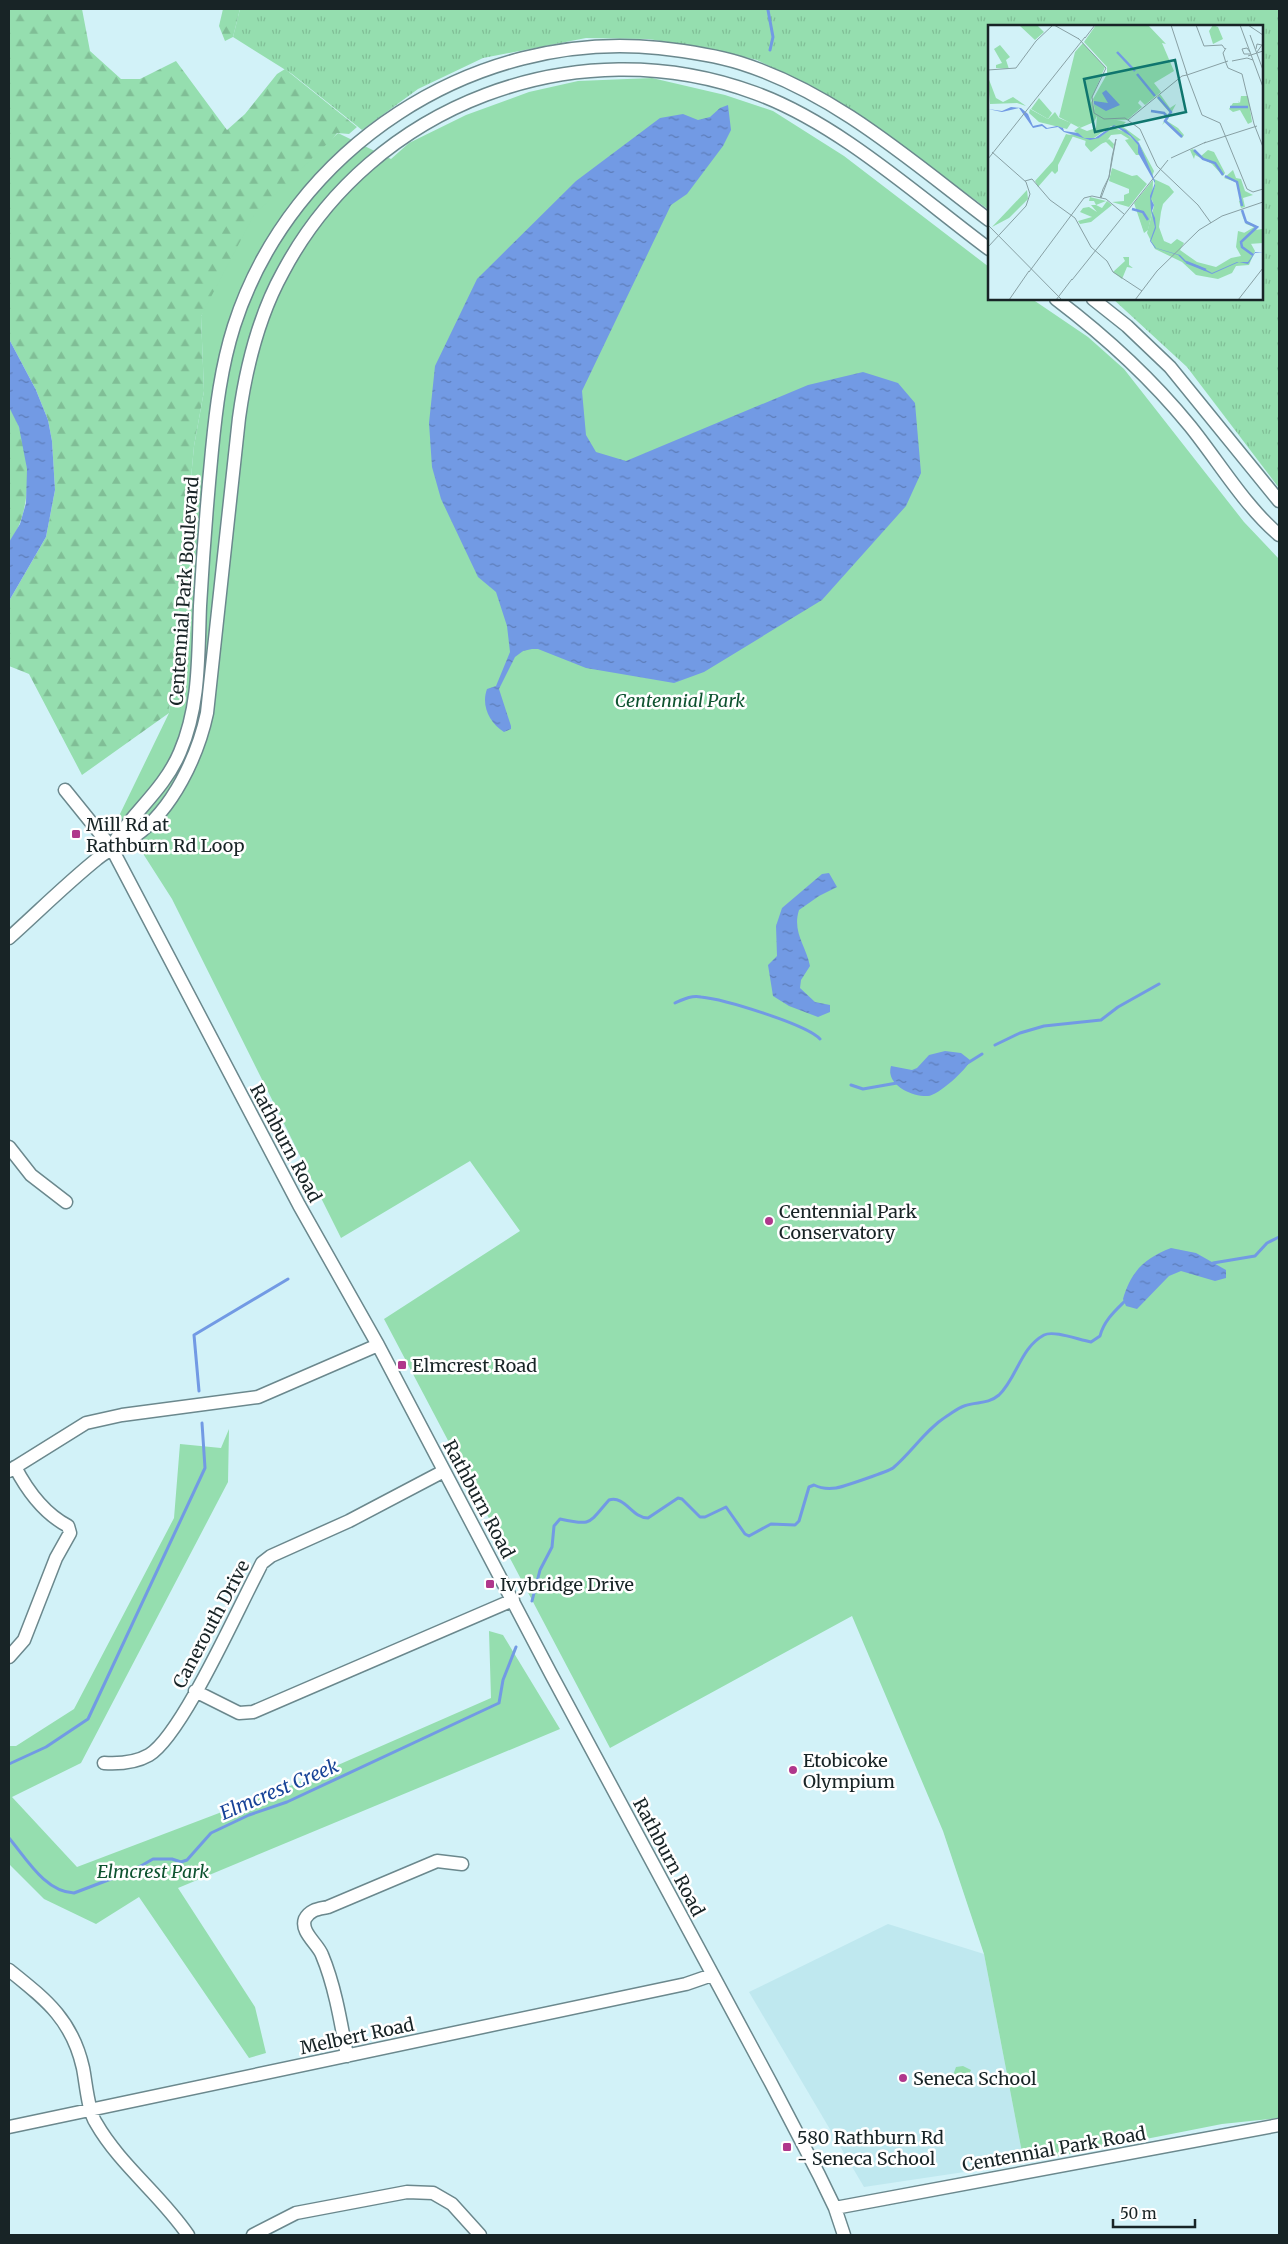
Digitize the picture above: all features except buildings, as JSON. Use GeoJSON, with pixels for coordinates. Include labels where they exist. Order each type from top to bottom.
{"type":"FeatureCollection","features":[{"type":"Feature","properties":{"kind":"street","name":"Centennial Park Boulevard"},"geometry":{"type":"LineString","coordinates":[[111,847],[121,831],[148,803],[170,772],[180,752],[193,710],[205,527],[215,419],[221,378],[235,324],[263,258],[294,211],[340,158],[384,122],[446,86],[474,74],[537,54],[614,46],[649,47],[707,55],[756,69],[827,101],[988,219]]}},
{"type":"Feature","properties":{"kind":"street","name":"Centennial Park Boulevard"},"geometry":{"type":"LineString","coordinates":[[111,847],[136,835],[167,803],[183,780],[203,731],[223,581],[244,383],[263,316],[282,272],[314,223],[344,187],[396,142],[455,107],[518,83],[544,77],[614,69],[670,72],[698,76],[754,92],[814,120],[988,248]]}},
{"type":"Feature","properties":{"kind":"street"},"geometry":{"type":"LineString","coordinates":[[1057,300],[1110,342],[1159,390],[1252,505],[1279,535]]}},
{"type":"Feature","properties":{"kind":"street"},"geometry":{"type":"LineString","coordinates":[[1094,300],[1127,326],[1170,367],[1279,501]]}},
{"type":"Feature","properties":{"kind":"street","name":"Rathburn Road"},"geometry":{"type":"LineString","coordinates":[[65,790],[111,847],[299,1206],[378,1346],[771,2083],[835,2208],[844,2235]]}},
{"type":"Feature","properties":{"kind":"street"},"geometry":{"type":"LineString","coordinates":[[9,938],[111,847]]}},
{"type":"Feature","properties":{"kind":"street"},"geometry":{"type":"LineString","coordinates":[[9,1147],[31,1176],[66,1202]]}},
{"type":"Feature","properties":{"kind":"street"},"geometry":{"type":"LineString","coordinates":[[9,1657],[24,1640],[56,1558],[70,1533],[68,1526],[51,1516],[12,1469],[86,1422],[122,1415],[258,1398],[378,1346]]}},
{"type":"Feature","properties":{"kind":"street","name":"Canerouth Drive"},"geometry":{"type":"LineString","coordinates":[[104,1763],[128,1763],[150,1755],[168,1737],[195,1691],[256,1574],[266,1559],[349,1521],[444,1471]]}},
{"type":"Feature","properties":{"kind":"street"},"geometry":{"type":"LineString","coordinates":[[195,1691],[238,1713],[253,1712],[513,1600]]}},
{"type":"Feature","properties":{"kind":"street"},"geometry":{"type":"LineString","coordinates":[[347,2056],[341,2022],[322,1955],[308,1935],[305,1919],[312,1910],[328,1907],[437,1861],[462,1864]]}},
{"type":"Feature","properties":{"kind":"street"},"geometry":{"type":"LineString","coordinates":[[9,1970],[49,2002],[67,2026],[80,2054],[94,2121],[109,2144],[188,2235]]}},
{"type":"Feature","properties":{"kind":"street","name":"Melbert Road"},"geometry":{"type":"LineString","coordinates":[[9,2127],[686,1984],[712,1975]]}},
{"type":"Feature","properties":{"kind":"street","name":"Centennial Park Road"},"geometry":{"type":"LineString","coordinates":[[835,2208],[1279,2125]]}},
{"type":"Feature","properties":{"kind":"street"},"geometry":{"type":"LineString","coordinates":[[253,2235],[296,2213],[407,2192],[433,2193],[452,2204],[480,2235]]}},
{"type":"Feature","properties":{"kind":"shaded area","name":"Seneca School"},"geometry":{"type":"Polygon","coordinates":[[[888,1924],[984,1954],[1024,2163],[864,2187],[749,1992],[888,1924]]]}},
{"type":"Feature","properties":{"kind":"green space"},"geometry":{"type":"Polygon","coordinates":[[[9,9],[82,9],[90,51],[121,79],[140,79],[176,61],[227,130],[245,114],[277,74],[285,69],[357,127],[349,134],[337,133],[201,316],[204,391],[194,446],[169,713],[82,775],[29,674],[9,666],[9,601],[46,537],[55,490],[52,441],[48,420],[36,390],[9,339],[9,9]]]}},
{"type":"Feature","properties":{"kind":"green space"},"geometry":{"type":"Polygon","coordinates":[[[223,9],[240,9],[233,37],[225,41],[219,26],[223,9]]]}},
{"type":"Feature","properties":{"kind":"green space"},"geometry":{"type":"Polygon","coordinates":[[[240,9],[1279,9],[1279,488],[1187,367],[1114,300],[1263,300],[1263,25],[988,25],[988,209],[882,132],[796,79],[757,60],[708,48],[648,39],[586,38],[483,58],[418,89],[362,130],[292,74],[233,37],[240,9]]]}},
{"type":"Feature","properties":{"kind":"green space","name":"Centennial Park"},"geometry":{"type":"Polygon","coordinates":[[[652,78],[725,95],[773,111],[844,156],[988,266],[988,300],[1033,300],[1088,337],[1124,369],[1244,522],[1279,559],[1279,2118],[1222,2124],[1024,2163],[984,1954],[943,1831],[852,1616],[610,1748],[384,1319],[520,1231],[470,1161],[341,1238],[172,899],[119,816],[169,713],[194,446],[204,391],[201,316],[254,215],[338,133],[391,159],[409,143],[466,115],[529,92],[578,81],[652,78]]]}},
{"type":"Feature","properties":{"kind":"green space"},"geometry":{"type":"Polygon","coordinates":[[[9,407],[17,421],[22,437],[27,475],[23,513],[17,529],[9,542],[9,407]]]}},
{"type":"Feature","properties":{"kind":"green space","name":"Elmcrest Park"},"geometry":{"type":"Polygon","coordinates":[[[229,1429],[228,1482],[81,1763],[12,1797],[77,1867],[290,1786],[491,1698],[489,1631],[503,1635],[560,1729],[178,1888],[255,2007],[266,2053],[249,2058],[139,1897],[96,1924],[44,1899],[9,1864],[9,1746],[16,1746],[74,1709],[174,1518],[180,1444],[221,1448],[229,1429]]]}},
{"type":"Feature","properties":{"kind":"green space"},"geometry":{"type":"Polygon","coordinates":[[[963,2066],[971,2070],[967,2079],[955,2083],[953,2075],[956,2067],[963,2066]]]}},
{"type":"Feature","properties":{"kind":"water"},"geometry":{"type":"Polygon","coordinates":[[[728,105],[731,130],[723,146],[687,194],[671,205],[582,391],[586,435],[596,452],[626,461],[808,385],[863,372],[898,383],[915,403],[921,473],[906,506],[822,600],[704,672],[674,683],[586,668],[538,649],[523,651],[515,657],[499,689],[511,726],[511,729],[504,732],[490,719],[485,695],[487,689],[496,686],[510,652],[507,626],[496,592],[478,577],[441,499],[432,467],[429,423],[435,366],[477,279],[576,181],[660,118],[683,114],[698,120],[710,117],[720,108],[728,105]]]}},
{"type":"Feature","properties":{"kind":"water"},"geometry":{"type":"Polygon","coordinates":[[[9,339],[36,390],[48,420],[52,441],[55,490],[46,537],[9,601],[9,542],[20,524],[26,503],[27,469],[19,427],[9,407],[9,339]]]}},
{"type":"Feature","properties":{"kind":"water"},"geometry":{"type":"Polygon","coordinates":[[[829,873],[837,887],[819,896],[799,910],[797,918],[798,932],[810,966],[801,980],[800,988],[815,1002],[830,1005],[830,1012],[818,1017],[789,1006],[773,996],[768,965],[777,956],[776,926],[782,908],[822,874],[829,873]]]}},
{"type":"Feature","properties":{"kind":"water"},"geometry":{"type":"Polygon","coordinates":[[[945,1051],[961,1053],[970,1060],[958,1075],[938,1092],[922,1096],[908,1092],[892,1079],[890,1073],[891,1066],[912,1070],[917,1068],[929,1055],[945,1051]]]}},
{"type":"Feature","properties":{"kind":"water"},"geometry":{"type":"Polygon","coordinates":[[[1171,1248],[1196,1253],[1226,1270],[1226,1278],[1215,1281],[1181,1271],[1169,1276],[1137,1309],[1126,1306],[1123,1299],[1135,1273],[1146,1261],[1171,1248]]]}},
{"type":"Feature","properties":{"kind":"waterway"},"geometry":{"type":"LineString","coordinates":[[768,10],[773,37],[770,50]]}},
{"type":"Feature","properties":{"kind":"waterway"},"geometry":{"type":"LineString","coordinates":[[995,1045],[1020,1033],[1044,1026],[1101,1020],[1118,1007],[1159,984]]}},
{"type":"Feature","properties":{"kind":"waterway"},"geometry":{"type":"LineString","coordinates":[[675,1003],[694,997],[727,1002],[799,1026],[820,1039]]}},
{"type":"Feature","properties":{"kind":"waterway"},"geometry":{"type":"LineString","coordinates":[[966,1064],[982,1054]]}},
{"type":"Feature","properties":{"kind":"waterway"},"geometry":{"type":"LineString","coordinates":[[851,1085],[863,1089],[897,1083]]}},
{"type":"Feature","properties":{"kind":"waterway","name":"Elmcrest Creek"},"geometry":{"type":"LineString","coordinates":[[1213,1263],[1255,1256],[1267,1243],[1279,1237]]}},
{"type":"Feature","properties":{"kind":"waterway"},"geometry":{"type":"LineString","coordinates":[[199,1391],[194,1335],[288,1279]]}},
{"type":"Feature","properties":{"kind":"waterway","name":"Elmcrest Creek"},"geometry":{"type":"LineString","coordinates":[[532,1601],[540,1570],[552,1547],[554,1526],[560,1519],[578,1522],[589,1521],[609,1500],[615,1499],[624,1503],[642,1517],[648,1518],[678,1498],[682,1499],[700,1517],[705,1517],[726,1507],[745,1534],[749,1536],[771,1524],[795,1525],[799,1521],[809,1487],[814,1485],[836,1488],[893,1468],[939,1421],[962,1407],[986,1402],[999,1395],[1029,1347],[1044,1335],[1054,1334],[1091,1342],[1100,1336],[1107,1320],[1127,1299]]}},
{"type":"Feature","properties":{"kind":"waterway"},"geometry":{"type":"LineString","coordinates":[[9,1764],[46,1747],[88,1719],[205,1468],[202,1423]]}},
{"type":"Feature","properties":{"kind":"waterway","name":"Elmcrest Creek"},"geometry":{"type":"LineString","coordinates":[[9,1838],[29,1864],[45,1880],[54,1887],[74,1893],[132,1871],[153,1859],[172,1859],[181,1862],[187,1860],[211,1833],[249,1815],[287,1802],[499,1703],[503,1680],[516,1647]]}},
{"type":"Feature","properties":{"kind":"place","name":"Mill Rd at Rathburn Rd Loop"},"geometry":{"type":"Point","coordinates":[76,834]}},
{"type":"Feature","properties":{"kind":"place","name":"Centennial Park Conservatory"},"geometry":{"type":"Point","coordinates":[769,1221]}},
{"type":"Feature","properties":{"kind":"place","name":"Elmcrest Road"},"geometry":{"type":"Point","coordinates":[402,1365]}},
{"type":"Feature","properties":{"kind":"place","name":"Ivybridge Drive"},"geometry":{"type":"Point","coordinates":[490,1584]}},
{"type":"Feature","properties":{"kind":"place","name":"Etobicoke Olympium"},"geometry":{"type":"Point","coordinates":[793,1770]}},
{"type":"Feature","properties":{"kind":"place","name":"Seneca School"},"geometry":{"type":"Point","coordinates":[903,2078]}},
{"type":"Feature","properties":{"kind":"place","name":"580 Rathburn Rd - Seneca School"},"geometry":{"type":"Point","coordinates":[787,2147]}}]}
